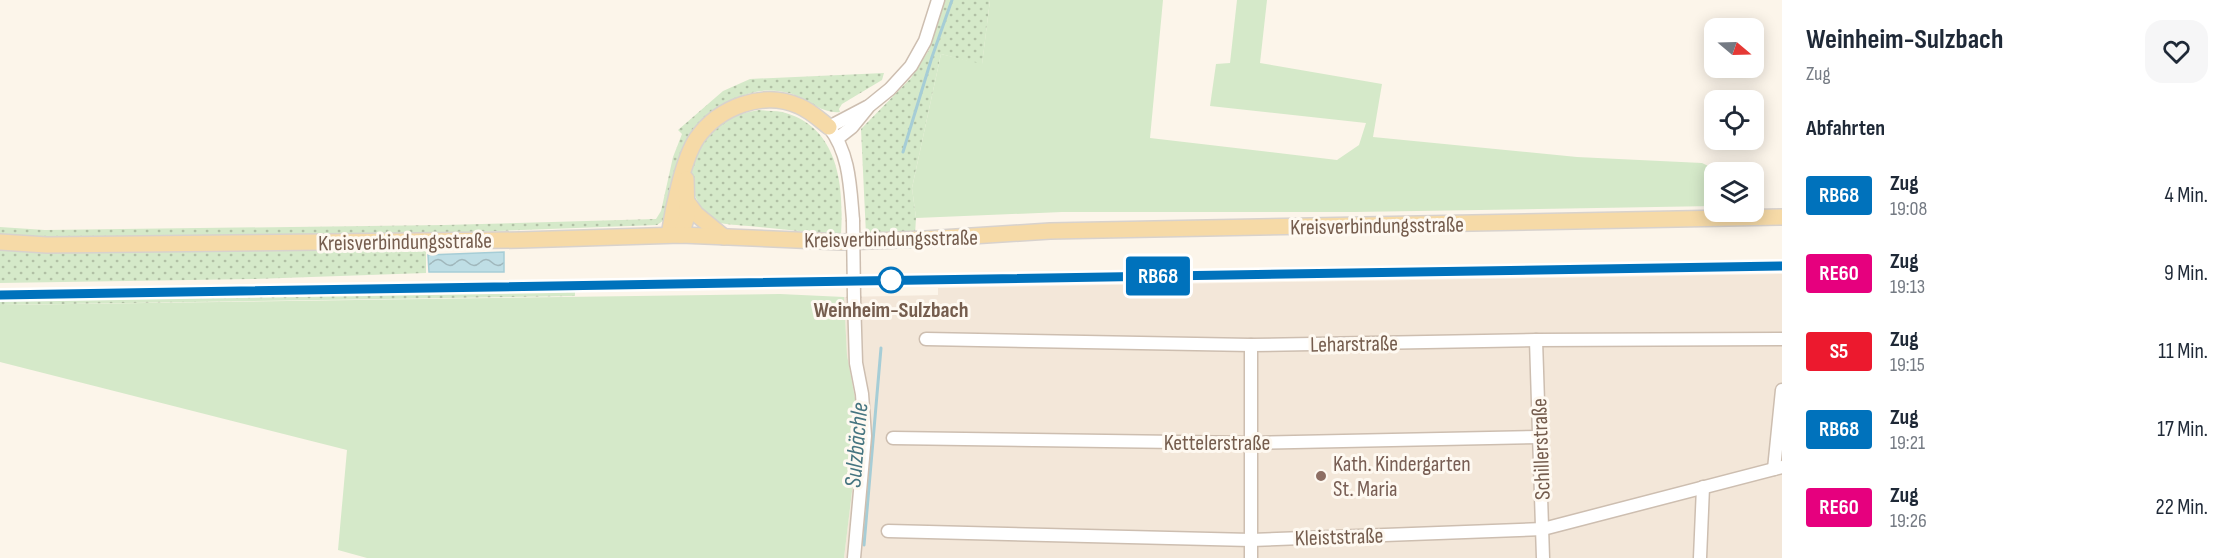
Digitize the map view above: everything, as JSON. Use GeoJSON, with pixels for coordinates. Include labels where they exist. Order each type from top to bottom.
{"type":"FeatureCollection","features":[{"type":"Feature","properties":{"kind":"main road"},"geometry":{"type":"LineString","coordinates":[[675,235],[672,212],[688,156],[697,139],[724,113],[740,105],[756,101],[786,102],[812,113],[833,133]]}},
{"type":"Feature","properties":{"kind":"main road"},"geometry":{"type":"LineString","coordinates":[[675,235],[686,222],[688,203],[685,170]]}},
{"type":"Feature","properties":{"kind":"main road"},"geometry":{"type":"LineString","coordinates":[[688,203],[696,214],[724,237]]}},
{"type":"Feature","properties":{"kind":"main road","name":"Kreisverbindungsstraße"},"geometry":{"type":"LineString","coordinates":[[0,242],[48,245],[343,242],[675,235],[842,242],[926,240],[1050,231],[1782,218]]}},
{"type":"Feature","properties":{"kind":"street"},"geometry":{"type":"LineString","coordinates":[[854,558],[865,436],[862,394],[856,363],[853,220],[849,171],[833,133],[902,77],[919,55],[931,27],[938,0]]}},
{"type":"Feature","properties":{"kind":"street","name":"Leharstraße"},"geometry":{"type":"LineString","coordinates":[[926,339],[1251,345],[1782,339]]}},
{"type":"Feature","properties":{"kind":"street","name":"Schillerstraße"},"geometry":{"type":"LineString","coordinates":[[1536,340],[1541,437],[1543,558]]}},
{"type":"Feature","properties":{"kind":"street"},"geometry":{"type":"LineString","coordinates":[[1251,345],[1251,558]]}},
{"type":"Feature","properties":{"kind":"street"},"geometry":{"type":"LineString","coordinates":[[1778,468],[1782,390]]}},
{"type":"Feature","properties":{"kind":"street","name":"Kettelerstraße"},"geometry":{"type":"LineString","coordinates":[[893,438],[1250,443],[1541,437]]}},
{"type":"Feature","properties":{"kind":"street","name":"Kleiststraße"},"geometry":{"type":"LineString","coordinates":[[888,531],[1251,540],[1543,529],[1778,468]]}},
{"type":"Feature","properties":{"kind":"street"},"geometry":{"type":"LineString","coordinates":[[1700,558],[1702,487]]}},
{"type":"Feature","properties":{"kind":"shaded area"},"geometry":{"type":"Polygon","coordinates":[[[1782,274],[1782,558],[844,558],[860,425],[847,355],[844,297],[938,295],[938,288],[1782,274]]]}},
{"type":"Feature","properties":{"kind":"green space"},"geometry":{"type":"Polygon","coordinates":[[[943,0],[990,0],[982,65],[941,54],[912,188],[916,218],[915,235],[866,235],[861,129],[911,78],[929,50],[943,0]]]}},
{"type":"Feature","properties":{"kind":"green space"},"geometry":{"type":"Polygon","coordinates":[[[990,0],[1163,0],[1150,138],[1337,160],[1359,145],[1366,123],[1210,106],[1216,64],[1230,63],[1237,0],[1267,0],[1260,63],[1382,84],[1373,137],[1577,157],[1702,163],[1704,164],[1704,206],[1355,212],[1062,212],[916,218],[912,188],[941,54],[982,64],[990,0]]]}},
{"type":"Feature","properties":{"kind":"green space"},"geometry":{"type":"Polygon","coordinates":[[[884,73],[882,80],[842,104],[840,112],[827,111],[796,95],[776,91],[750,93],[726,104],[705,121],[682,150],[675,171],[668,212],[664,220],[657,225],[445,233],[45,238],[0,234],[0,227],[45,230],[444,225],[656,219],[661,211],[673,157],[682,134],[678,130],[723,91],[750,79],[884,73]]]}},
{"type":"Feature","properties":{"kind":"green space"},"geometry":{"type":"Polygon","coordinates":[[[759,110],[782,112],[801,119],[816,130],[827,144],[839,178],[841,234],[724,224],[713,220],[702,209],[692,187],[693,165],[697,154],[710,134],[719,126],[739,115],[759,110]]]}},
{"type":"Feature","properties":{"kind":"green space"},"geometry":{"type":"Polygon","coordinates":[[[426,248],[426,273],[253,279],[0,283],[0,250],[426,248]]]}},
{"type":"Feature","properties":{"kind":"green space"},"geometry":{"type":"Polygon","coordinates":[[[575,291],[575,296],[0,305],[0,301],[575,291]]]}},
{"type":"Feature","properties":{"kind":"green space"},"geometry":{"type":"Polygon","coordinates":[[[780,294],[844,297],[847,355],[860,425],[844,558],[367,558],[338,550],[347,450],[0,362],[0,305],[780,294]]]}},
{"type":"Feature","properties":{"kind":"water"},"geometry":{"type":"Polygon","coordinates":[[[504,252],[504,272],[429,272],[428,255],[504,252]]]}},
{"type":"Feature","properties":{"kind":"waterway","name":"Sulzbächle"},"geometry":{"type":"LineString","coordinates":[[903,152],[952,0]]}},
{"type":"Feature","properties":{"kind":"waterway","name":"Sulzbächle"},"geometry":{"type":"LineString","coordinates":[[864,545],[881,348]]}},
{"type":"Feature","properties":{"kind":"railway"},"geometry":{"type":"LineString","coordinates":[[0,295],[1782,266]]}},
{"type":"Feature","properties":{"kind":"train","name":"RB68"},"geometry":{"type":"LineString","coordinates":[[0,295],[1782,266]]}},
{"type":"Feature","properties":{"kind":"place","name":"Weinheim-Sulzbach"},"geometry":{"type":"Point","coordinates":[891,280]}},
{"type":"Feature","properties":{"kind":"place","name":"Kath. Kindergarten St. Maria"},"geometry":{"type":"Point","coordinates":[1321,476]}}]}
